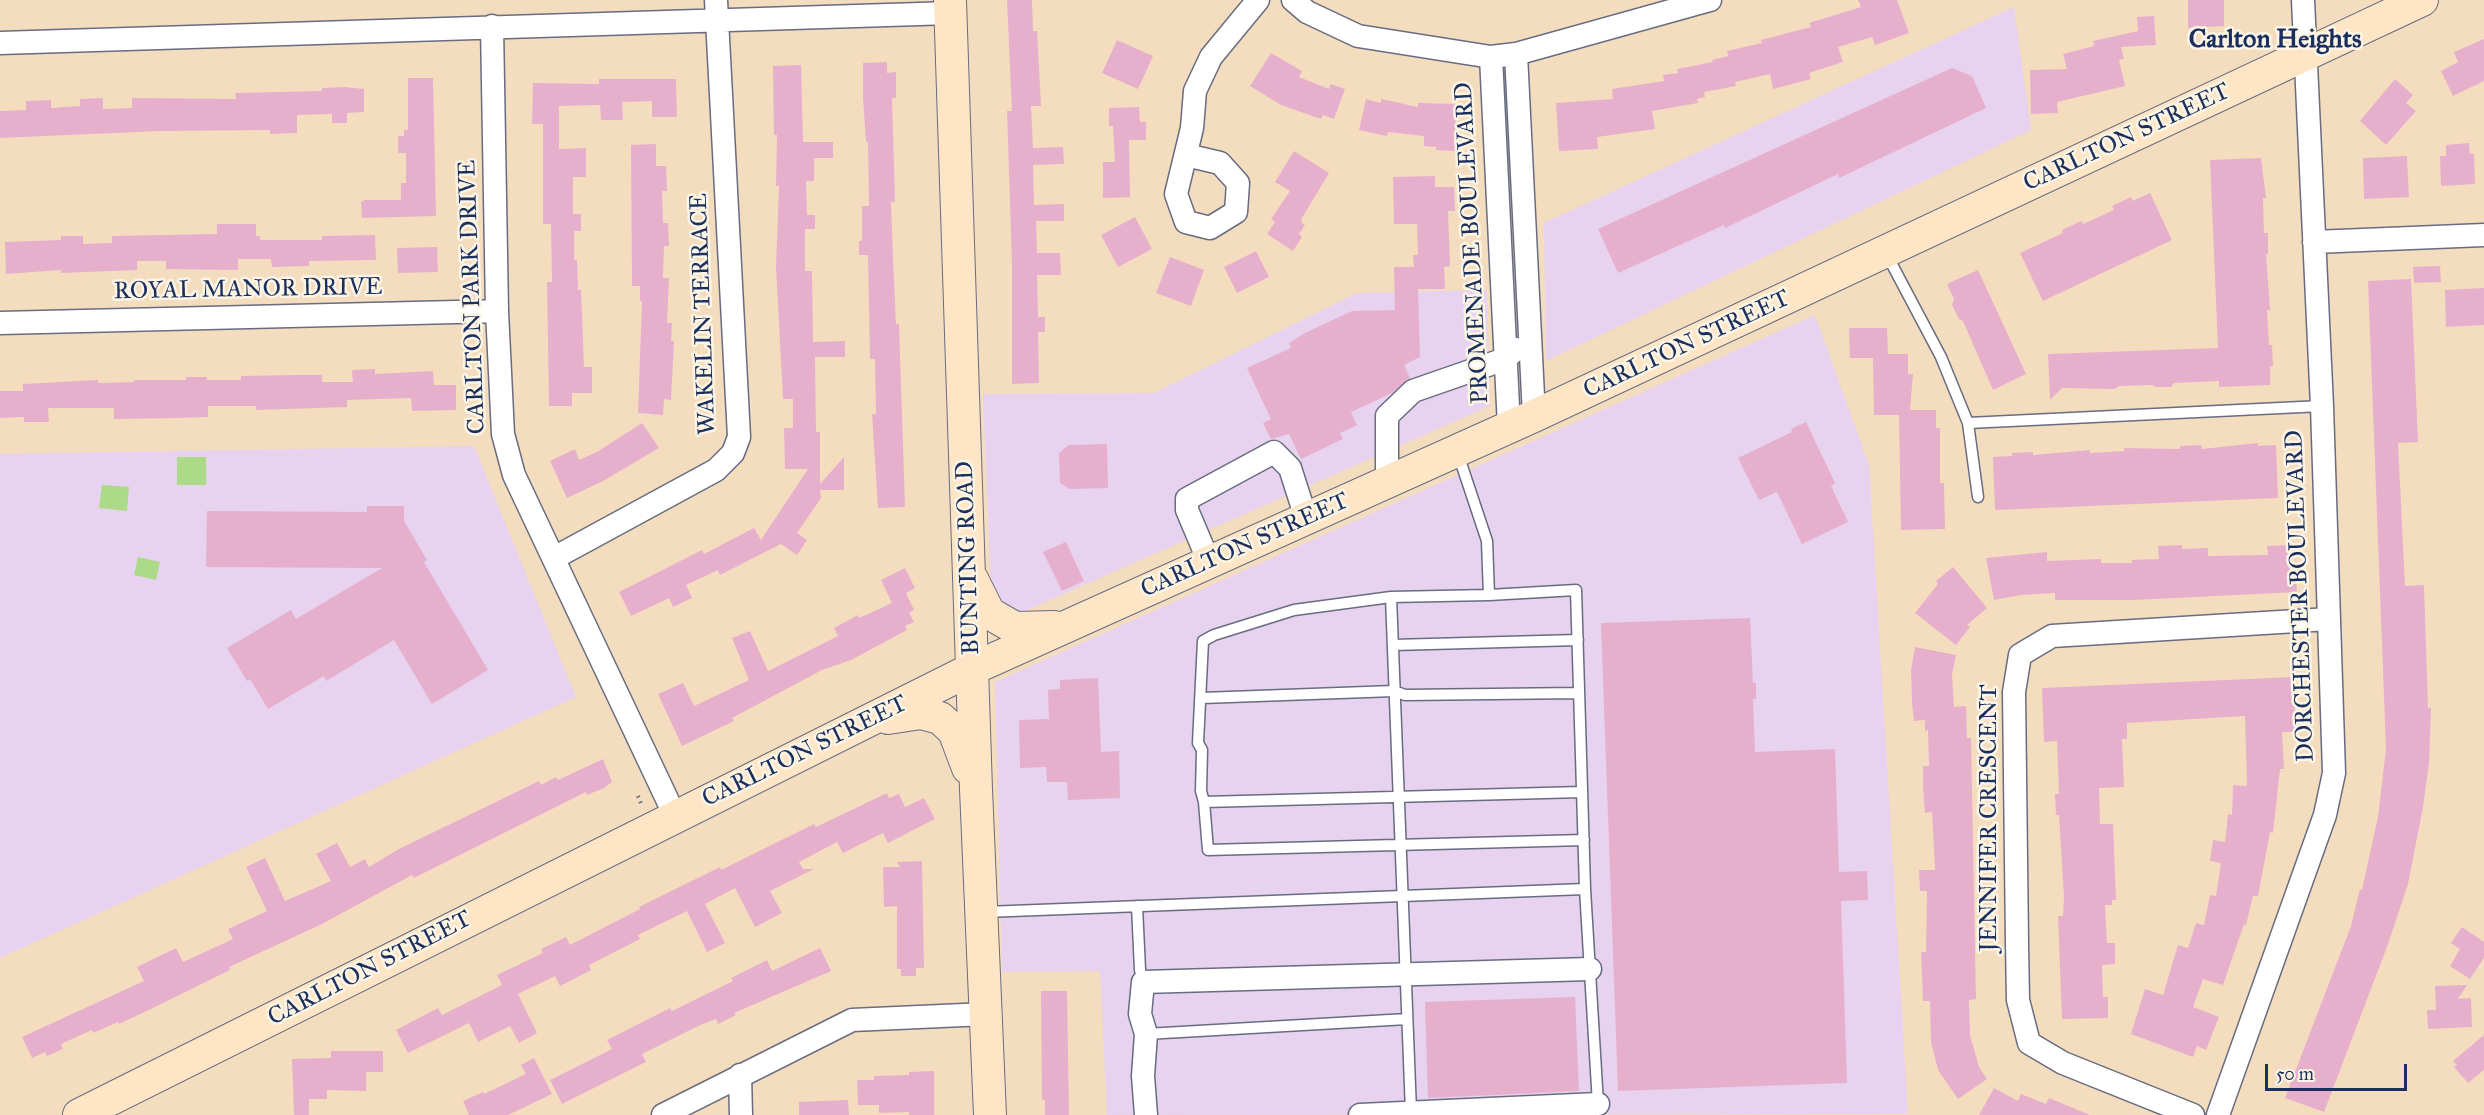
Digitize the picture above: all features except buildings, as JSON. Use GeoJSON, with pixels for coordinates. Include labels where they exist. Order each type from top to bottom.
{"type":"FeatureCollection","features":[{"type":"Feature","properties":{"kind":"main road","name":"CARLTON STREET"},"geometry":{"type":"LineString","coordinates":[[79,1115],[972,669],[1522,422],[2422,0]]}},
{"type":"Feature","properties":{"kind":"main road","name":"BUNTING ROAD"},"geometry":{"type":"LineString","coordinates":[[951,7],[976,789],[990,1115]]}},
{"type":"Feature","properties":{"kind":"main road"},"geometry":{"type":"LineString","coordinates":[[969,573],[989,613],[1015,628],[1065,627]]}},
{"type":"Feature","properties":{"kind":"main road"},"geometry":{"type":"LineString","coordinates":[[867,721],[921,713],[940,718],[954,731],[976,789]]}},
{"type":"Feature","properties":{"kind":"street"},"geometry":{"type":"LineString","coordinates":[[1186,155],[1199,82],[1211,57],[1258,0]]}},
{"type":"Feature","properties":{"kind":"street"},"geometry":{"type":"LineString","coordinates":[[1293,0],[1307,12],[1358,36],[1491,57],[1516,54],[1710,0]]}},
{"type":"Feature","properties":{"kind":"street","name":"DORCHESTER BOULEVARD"},"geometry":{"type":"LineString","coordinates":[[2218,1115],[2327,805],[2334,773],[2322,406],[2303,0]]}},
{"type":"Feature","properties":{"kind":"street"},"geometry":{"type":"LineString","coordinates":[[0,43],[492,26],[717,10],[951,7]]}},
{"type":"Feature","properties":{"kind":"street","name":"WAKELIN TERRACE"},"geometry":{"type":"LineString","coordinates":[[554,558],[716,470],[733,453],[739,436],[717,10]]}},
{"type":"Feature","properties":{"kind":"street","name":"CARLTON PARK DRIVE"},"geometry":{"type":"LineString","coordinates":[[492,26],[497,312],[503,434],[514,476],[675,816]]}},
{"type":"Feature","properties":{"kind":"street"},"geometry":{"type":"LineString","coordinates":[[1516,54],[1530,338],[1522,422]]}},
{"type":"Feature","properties":{"kind":"street","name":"PROMENADE BOULEVARD"},"geometry":{"type":"LineString","coordinates":[[1491,57],[1506,358],[1522,422]]}},
{"type":"Feature","properties":{"kind":"street"},"geometry":{"type":"LineString","coordinates":[[2314,242],[2484,235]]}},
{"type":"Feature","properties":{"kind":"street","name":"ROYAL MANOR DRIVE"},"geometry":{"type":"LineString","coordinates":[[0,323],[497,312]]}},
{"type":"Feature","properties":{"kind":"street"},"geometry":{"type":"LineString","coordinates":[[1387,482],[1387,416],[1413,391],[1506,358],[1530,338]]}},
{"type":"Feature","properties":{"kind":"street"},"geometry":{"type":"LineString","coordinates":[[1209,562],[1187,510],[1187,499],[1274,452],[1290,468],[1306,519]]}},
{"type":"Feature","properties":{"kind":"street","name":"JENNIFER CRESCENT"},"geometry":{"type":"LineString","coordinates":[[2193,1115],[2063,1063],[2029,1043],[2018,1000],[2014,692],[2020,655],[2052,636],[2329,618]]}},
{"type":"Feature","properties":{"kind":"street"},"geometry":{"type":"LineString","coordinates":[[1146,1115],[1143,1076],[1146,1034],[1140,1014],[1143,982],[1590,969]]}},
{"type":"Feature","properties":{"kind":"street"},"geometry":{"type":"LineString","coordinates":[[663,1115],[852,1020],[986,1014]]}},
{"type":"Feature","properties":{"kind":"street"},"geometry":{"type":"LineString","coordinates":[[740,1075],[741,1115]]}},
{"type":"Feature","properties":{"kind":"street"},"geometry":{"type":"LineString","coordinates":[[1360,1115],[1598,1104]]}},
{"type":"Feature","properties":{"kind":"lane"},"geometry":{"type":"LineString","coordinates":[[1885,252],[1941,357],[1968,423],[1978,497]]}},
{"type":"Feature","properties":{"kind":"lane"},"geometry":{"type":"LineString","coordinates":[[1968,423],[2322,406]]}},
{"type":"Feature","properties":{"kind":"lane"},"geometry":{"type":"LineString","coordinates":[[1457,450],[1487,541],[1489,595]]}},
{"type":"Feature","properties":{"kind":"lane"},"geometry":{"type":"LineString","coordinates":[[1584,840],[1208,850],[1201,791],[1202,750],[1198,743],[1203,641],[1214,635],[1294,610],[1391,597],[1576,590],[1578,640],[1579,693],[1584,840],[1585,890],[1598,1104]]}},
{"type":"Feature","properties":{"kind":"lane"},"geometry":{"type":"LineString","coordinates":[[1391,597],[1411,1112]]}},
{"type":"Feature","properties":{"kind":"lane"},"geometry":{"type":"LineString","coordinates":[[1393,645],[1578,640]]}},
{"type":"Feature","properties":{"kind":"lane"},"geometry":{"type":"LineString","coordinates":[[1202,698],[1394,691],[1405,695],[1579,693]]}},
{"type":"Feature","properties":{"kind":"lane"},"geometry":{"type":"LineString","coordinates":[[1204,802],[1582,792]]}},
{"type":"Feature","properties":{"kind":"lane"},"geometry":{"type":"LineString","coordinates":[[982,912],[1585,890]]}},
{"type":"Feature","properties":{"kind":"lane"},"geometry":{"type":"LineString","coordinates":[[1137,906],[1140,970],[1143,982]]}},
{"type":"Feature","properties":{"kind":"lane"},"geometry":{"type":"LineString","coordinates":[[1146,1034],[1407,1019]]}},
{"type":"Feature","properties":{"kind":"shaded area"},"geometry":{"type":"Polygon","coordinates":[[[2014,7],[2031,130],[1546,361],[1544,223],[2014,7]]]}},
{"type":"Feature","properties":{"kind":"shaded area"},"geometry":{"type":"Polygon","coordinates":[[[1487,290],[1490,406],[1018,614],[991,592],[983,394],[1154,393],[1357,293],[1487,290]]]}},
{"type":"Feature","properties":{"kind":"shaded area"},"geometry":{"type":"Polygon","coordinates":[[[1815,315],[1869,465],[1908,1114],[1107,1115],[1100,971],[1002,972],[995,682],[1815,315]]]}},
{"type":"Feature","properties":{"kind":"shaded area"},"geometry":{"type":"Polygon","coordinates":[[[474,446],[576,697],[0,958],[0,454],[474,446]]]}},
{"type":"Feature","properties":{"kind":"green space"},"geometry":{"type":"Polygon","coordinates":[[[177,457],[206,457],[206,485],[177,485],[177,457]]]}},
{"type":"Feature","properties":{"kind":"green space"},"geometry":{"type":"Polygon","coordinates":[[[102,485],[129,487],[127,511],[99,508],[102,485]]]}},
{"type":"Feature","properties":{"kind":"green space"},"geometry":{"type":"Polygon","coordinates":[[[138,557],[160,562],[156,580],[134,575],[138,557]]]}},
{"type":"Feature","properties":{"kind":"district","name":"Carlton Heights"},"geometry":{"type":"Point","coordinates":[2275,41]}}]}
